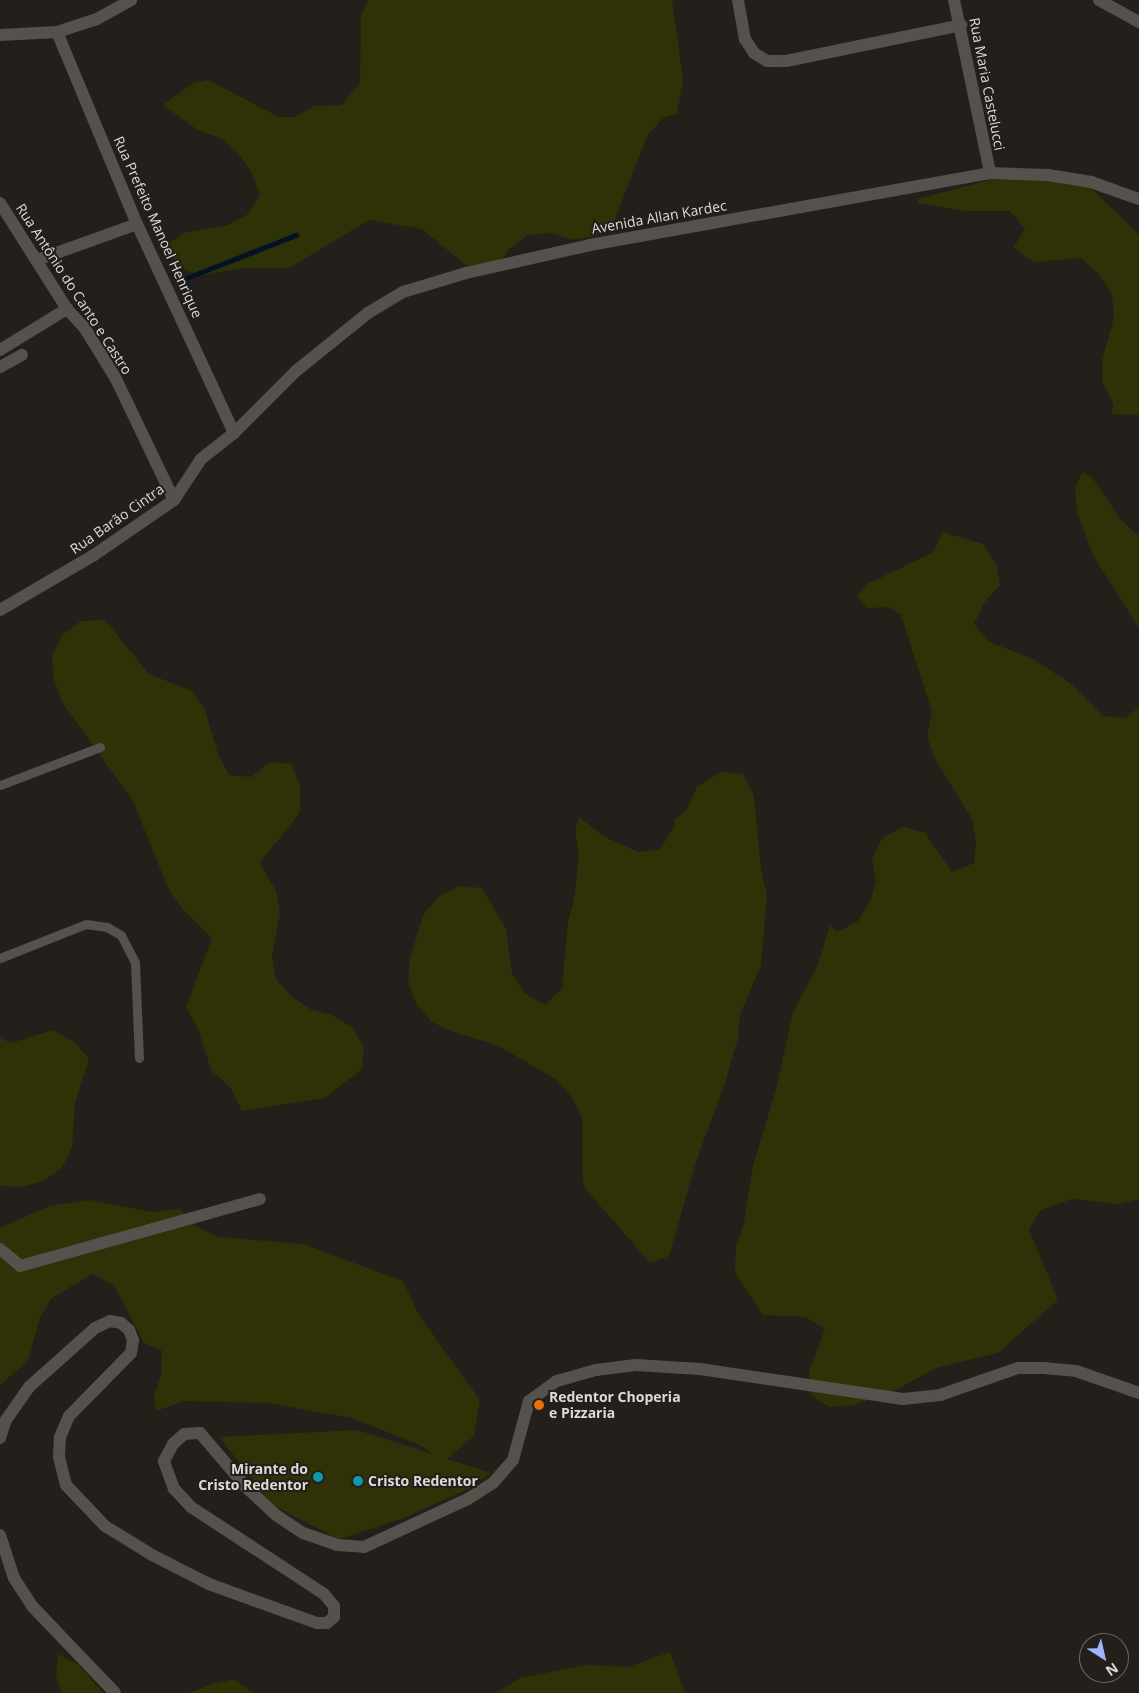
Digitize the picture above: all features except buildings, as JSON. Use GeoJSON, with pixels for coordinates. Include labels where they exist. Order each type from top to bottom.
{"type":"FeatureCollection","features":[{"type":"Feature","properties":{"kind":"street"},"geometry":{"type":"LineString","coordinates":[[0,34],[57,32],[97,20],[131,0]]}},
{"type":"Feature","properties":{"kind":"street"},"geometry":{"type":"LineString","coordinates":[[738,0],[745,39],[754,53],[767,61],[786,61],[961,25]]}},
{"type":"Feature","properties":{"kind":"street","name":"Rua Maria Castelucci"},"geometry":{"type":"LineString","coordinates":[[954,0],[961,25],[990,173]]}},
{"type":"Feature","properties":{"kind":"street"},"geometry":{"type":"LineString","coordinates":[[1099,0],[1139,22]]}},
{"type":"Feature","properties":{"kind":"street","name":"Rua Prefeito Manoel Henrique"},"geometry":{"type":"LineString","coordinates":[[57,32],[137,224],[234,433]]}},
{"type":"Feature","properties":{"kind":"street","name":"Avenida Allan Kardec"},"geometry":{"type":"LineString","coordinates":[[234,433],[296,370],[368,313],[403,292],[466,273],[590,245],[990,173],[1048,175],[1091,182],[1139,199]]}},
{"type":"Feature","properties":{"kind":"street","name":"Rua Antônio do Canto e Castro"},"geometry":{"type":"LineString","coordinates":[[2,211],[37,260],[67,309],[84,327],[116,379],[174,500]]}},
{"type":"Feature","properties":{"kind":"street"},"geometry":{"type":"LineString","coordinates":[[37,260],[137,224]]}},
{"type":"Feature","properties":{"kind":"street"},"geometry":{"type":"LineString","coordinates":[[0,350],[67,309]]}},
{"type":"Feature","properties":{"kind":"street"},"geometry":{"type":"LineString","coordinates":[[0,367],[22,355]]}},
{"type":"Feature","properties":{"kind":"street","name":"Rua Barão Cintra"},"geometry":{"type":"LineString","coordinates":[[0,610],[94,555],[174,500],[201,460],[234,433]]}},
{"type":"Feature","properties":{"kind":"street"},"geometry":{"type":"LineString","coordinates":[[0,1249],[20,1266],[260,1199]]}},
{"type":"Feature","properties":{"kind":"street"},"geometry":{"type":"LineString","coordinates":[[0,1438],[6,1420],[29,1387],[95,1328],[110,1321],[121,1323],[129,1330],[133,1340],[131,1353],[69,1416],[60,1437],[59,1457],[66,1485],[105,1526],[154,1556],[209,1584],[317,1623],[327,1623],[334,1618],[334,1606],[324,1594],[198,1512],[174,1489],[164,1461],[173,1444],[184,1434],[200,1433],[247,1488],[276,1515],[303,1532],[337,1546],[364,1547],[468,1499],[494,1483],[513,1460],[529,1401],[557,1381],[596,1370],[636,1365],[700,1369],[903,1399],[940,1395],[1018,1368],[1042,1368],[1076,1371],[1139,1393]]}},
{"type":"Feature","properties":{"kind":"street"},"geometry":{"type":"LineString","coordinates":[[0,1536],[14,1578],[32,1606],[115,1693]]}},
{"type":"Feature","properties":{"kind":"lane"},"geometry":{"type":"LineString","coordinates":[[0,785],[100,747]]}},
{"type":"Feature","properties":{"kind":"lane"},"geometry":{"type":"LineString","coordinates":[[0,958],[86,924],[107,927],[121,936],[134,963],[139,1058]]}},
{"type":"Feature","properties":{"kind":"shaded area"},"geometry":{"type":"Polygon","coordinates":[[[368,0],[672,0],[683,79],[677,114],[663,118],[647,136],[614,222],[595,236],[573,240],[551,233],[528,235],[509,249],[496,269],[473,271],[422,229],[369,220],[289,268],[243,268],[199,276],[178,266],[165,246],[184,233],[228,225],[248,214],[260,195],[252,173],[239,154],[221,138],[199,131],[163,105],[193,83],[208,80],[279,117],[295,117],[314,106],[341,105],[360,83],[361,16],[368,0]]]}},
{"type":"Feature","properties":{"kind":"shaded area"},"geometry":{"type":"Polygon","coordinates":[[[1013,174],[1066,176],[1093,190],[1139,235],[1139,415],[1111,414],[1114,405],[1103,384],[1102,361],[1114,317],[1112,294],[1099,274],[1081,258],[1034,262],[1013,248],[1025,229],[1010,211],[964,211],[919,203],[917,199],[1013,174]]]}},
{"type":"Feature","properties":{"kind":"shaded area"},"geometry":{"type":"Polygon","coordinates":[[[1083,471],[1094,480],[1121,520],[1139,536],[1139,628],[1094,557],[1077,512],[1075,488],[1083,471]]]}},
{"type":"Feature","properties":{"kind":"shaded area"},"geometry":{"type":"Polygon","coordinates":[[[942,532],[983,544],[996,564],[1000,585],[984,603],[974,624],[989,642],[1033,659],[1070,683],[1103,716],[1126,718],[1139,707],[1139,1199],[1118,1204],[1072,1199],[1041,1210],[1029,1229],[1058,1300],[998,1353],[936,1368],[898,1389],[853,1405],[829,1407],[811,1395],[809,1372],[825,1329],[806,1317],[763,1315],[735,1273],[736,1247],[744,1223],[753,1166],[776,1089],[793,1012],[817,967],[830,925],[837,932],[858,921],[870,902],[876,881],[872,859],[882,838],[903,827],[925,833],[952,872],[974,863],[976,841],[972,819],[935,759],[927,737],[932,712],[901,615],[889,607],[868,608],[857,596],[867,584],[934,552],[942,532]]]}},
{"type":"Feature","properties":{"kind":"shaded area"},"geometry":{"type":"Polygon","coordinates":[[[105,620],[149,674],[192,691],[205,710],[218,754],[229,775],[251,777],[269,762],[292,764],[300,787],[300,812],[260,863],[276,891],[280,913],[272,957],[276,979],[292,997],[310,1009],[332,1015],[351,1027],[364,1046],[362,1069],[325,1098],[242,1111],[231,1089],[211,1070],[198,1029],[186,1007],[212,938],[181,907],[168,888],[133,801],[62,702],[54,679],[52,656],[62,635],[81,621],[105,620]]]}},
{"type":"Feature","properties":{"kind":"shaded area"},"geometry":{"type":"Polygon","coordinates":[[[720,772],[743,774],[754,795],[761,870],[767,895],[761,965],[740,1015],[738,1038],[725,1083],[696,1162],[669,1256],[650,1263],[583,1186],[582,1117],[571,1096],[555,1079],[497,1045],[453,1032],[432,1022],[416,1004],[408,982],[410,959],[423,915],[438,897],[459,886],[482,888],[506,929],[512,974],[525,993],[544,1005],[562,989],[568,922],[574,900],[579,854],[575,832],[579,817],[603,836],[638,852],[660,849],[675,826],[673,821],[687,809],[697,787],[720,772]]]}},
{"type":"Feature","properties":{"kind":"shaded area"},"geometry":{"type":"Polygon","coordinates":[[[53,1030],[74,1042],[89,1059],[75,1103],[72,1147],[62,1168],[44,1181],[22,1187],[0,1186],[0,1038],[11,1043],[53,1030]]]}},
{"type":"Feature","properties":{"kind":"shaded area"},"geometry":{"type":"Polygon","coordinates":[[[90,1200],[151,1212],[180,1209],[193,1225],[219,1237],[303,1244],[403,1281],[419,1315],[480,1400],[474,1436],[447,1459],[491,1473],[468,1489],[401,1519],[339,1539],[274,1506],[219,1437],[357,1430],[433,1454],[420,1445],[352,1418],[268,1403],[184,1401],[156,1411],[154,1396],[161,1375],[162,1351],[144,1343],[114,1285],[92,1274],[52,1298],[40,1317],[28,1361],[0,1385],[0,1228],[49,1206],[90,1200]]]}},
{"type":"Feature","properties":{"kind":"shaded area"},"geometry":{"type":"Polygon","coordinates":[[[670,1652],[685,1693],[496,1693],[520,1678],[586,1665],[628,1667],[670,1652]]]}},
{"type":"Feature","properties":{"kind":"shaded area"},"geometry":{"type":"Polygon","coordinates":[[[58,1654],[79,1665],[103,1693],[62,1693],[56,1677],[58,1654]]]}},
{"type":"Feature","properties":{"kind":"shaded area"},"geometry":{"type":"Polygon","coordinates":[[[234,1679],[253,1693],[189,1693],[213,1684],[234,1679]]]}},
{"type":"Feature","properties":{"kind":"waterway"},"geometry":{"type":"LineString","coordinates":[[179,281],[296,235]]}},
{"type":"Feature","properties":{"kind":"place","name":"Redentor Choperia e Pizzaria"},"geometry":{"type":"Point","coordinates":[539,1405]}},
{"type":"Feature","properties":{"kind":"place","name":"Mirante do Cristo Redentor"},"geometry":{"type":"Point","coordinates":[318,1477]}},
{"type":"Feature","properties":{"kind":"place","name":"Cristo Redentor"},"geometry":{"type":"Point","coordinates":[358,1481]}}]}
